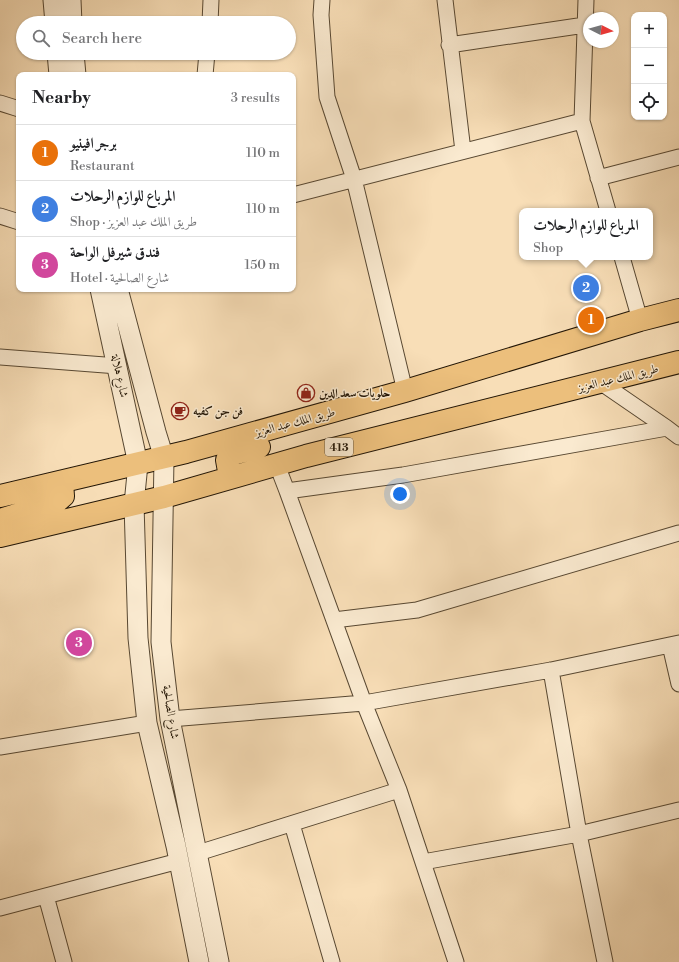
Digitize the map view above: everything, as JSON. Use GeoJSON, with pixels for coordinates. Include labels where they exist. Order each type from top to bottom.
{"type":"FeatureCollection","features":[{"type":"Feature","properties":{"kind":"highway","name":"طريق الملك عبد العزيز"},"geometry":{"type":"LineString","coordinates":[[0,496],[164,458],[405,391],[640,320],[679,310]]}},
{"type":"Feature","properties":{"kind":"highway","name":"طريق الملك عبد العزيز"},"geometry":{"type":"LineString","coordinates":[[0,536],[164,497],[230,476],[277,465],[306,456],[679,362]]}},
{"type":"Feature","properties":{"kind":"highway"},"geometry":{"type":"LineString","coordinates":[[230,476],[227,460],[232,454],[344,423],[405,391]]}},
{"type":"Feature","properties":{"kind":"highway"},"geometry":{"type":"LineString","coordinates":[[0,520],[55,503],[63,496],[62,482]]}},
{"type":"Feature","properties":{"kind":"street"},"geometry":{"type":"LineString","coordinates":[[53,0],[54,16]]}},
{"type":"Feature","properties":{"kind":"street"},"geometry":{"type":"LineString","coordinates":[[71,0],[72,16]]}},
{"type":"Feature","properties":{"kind":"street"},"geometry":{"type":"LineString","coordinates":[[210,16],[211,0]]}},
{"type":"Feature","properties":{"kind":"street"},"geometry":{"type":"LineString","coordinates":[[322,0],[321,15],[327,97],[354,179],[405,391]]}},
{"type":"Feature","properties":{"kind":"street"},"geometry":{"type":"LineString","coordinates":[[444,0],[463,152]]}},
{"type":"Feature","properties":{"kind":"street"},"geometry":{"type":"LineString","coordinates":[[586,0],[586,12]]}},
{"type":"Feature","properties":{"kind":"street"},"geometry":{"type":"LineString","coordinates":[[450,45],[583,25]]}},
{"type":"Feature","properties":{"kind":"street"},"geometry":{"type":"LineString","coordinates":[[584,48],[582,121],[607,208]]}},
{"type":"Feature","properties":{"kind":"street"},"geometry":{"type":"LineString","coordinates":[[58,60],[59,72]]}},
{"type":"Feature","properties":{"kind":"street"},"geometry":{"type":"LineString","coordinates":[[75,60],[76,72]]}},
{"type":"Feature","properties":{"kind":"street"},"geometry":{"type":"LineString","coordinates":[[206,72],[207,60]]}},
{"type":"Feature","properties":{"kind":"street"},"geometry":{"type":"LineString","coordinates":[[0,103],[16,108]]}},
{"type":"Feature","properties":{"kind":"street"},"geometry":{"type":"LineString","coordinates":[[296,194],[582,121]]}},
{"type":"Feature","properties":{"kind":"street"},"geometry":{"type":"LineString","coordinates":[[598,178],[679,157]]}},
{"type":"Feature","properties":{"kind":"street"},"geometry":{"type":"LineString","coordinates":[[0,216],[16,221]]}},
{"type":"Feature","properties":{"kind":"street"},"geometry":{"type":"LineString","coordinates":[[623,260],[640,320]]}},
{"type":"Feature","properties":{"kind":"street","name":"شارع هلالة"},"geometry":{"type":"LineString","coordinates":[[101,292],[118,366],[138,464]]}},
{"type":"Feature","properties":{"kind":"street","name":"شارع هلالة"},"geometry":{"type":"LineString","coordinates":[[119,292],[164,458]]}},
{"type":"Feature","properties":{"kind":"street"},"geometry":{"type":"LineString","coordinates":[[0,357],[118,366]]}},
{"type":"Feature","properties":{"kind":"street"},"geometry":{"type":"LineString","coordinates":[[600,382],[679,437]]}},
{"type":"Feature","properties":{"kind":"street"},"geometry":{"type":"LineString","coordinates":[[287,491],[404,475],[667,428]]}},
{"type":"Feature","properties":{"kind":"street","name":"شارع الصالحية"},"geometry":{"type":"LineString","coordinates":[[164,458],[161,642],[170,719],[219,962]]}},
{"type":"Feature","properties":{"kind":"street","name":"شارع الصالحية"},"geometry":{"type":"LineString","coordinates":[[138,464],[134,504],[138,638],[147,723],[179,861],[199,962]]}},
{"type":"Feature","properties":{"kind":"street"},"geometry":{"type":"LineString","coordinates":[[277,465],[364,703],[398,790],[456,962]]}},
{"type":"Feature","properties":{"kind":"street"},"geometry":{"type":"LineString","coordinates":[[334,620],[417,610],[679,533]]}},
{"type":"Feature","properties":{"kind":"street"},"geometry":{"type":"LineString","coordinates":[[170,719],[364,703],[551,670],[675,644],[679,684]]}},
{"type":"Feature","properties":{"kind":"street"},"geometry":{"type":"LineString","coordinates":[[551,670],[579,834],[604,962]]}},
{"type":"Feature","properties":{"kind":"street"},"geometry":{"type":"LineString","coordinates":[[0,747],[147,723]]}},
{"type":"Feature","properties":{"kind":"street"},"geometry":{"type":"LineString","coordinates":[[198,853],[398,790]]}},
{"type":"Feature","properties":{"kind":"street"},"geometry":{"type":"LineString","coordinates":[[423,862],[579,834],[679,810]]}},
{"type":"Feature","properties":{"kind":"street"},"geometry":{"type":"LineString","coordinates":[[292,824],[332,962]]}},
{"type":"Feature","properties":{"kind":"street"},"geometry":{"type":"LineString","coordinates":[[0,908],[179,861]]}},
{"type":"Feature","properties":{"kind":"street"},"geometry":{"type":"LineString","coordinates":[[46,896],[64,962]]}},
{"type":"Feature","properties":{"kind":"place","name":"المرباع للوازم الرحلات"},"geometry":{"type":"Point","coordinates":[586,288]}},
{"type":"Feature","properties":{"kind":"place","name":"برجر افينيو"},"geometry":{"type":"Point","coordinates":[591,320]}},
{"type":"Feature","properties":{"kind":"place","name":"حلويات سعد الدين"},"geometry":{"type":"Point","coordinates":[306,393]}},
{"type":"Feature","properties":{"kind":"place","name":"فن جن كفيه"},"geometry":{"type":"Point","coordinates":[180,411]}},
{"type":"Feature","properties":{"kind":"place","name":"فندق شيرفل الواحة"},"geometry":{"type":"Point","coordinates":[79,643]}}]}
